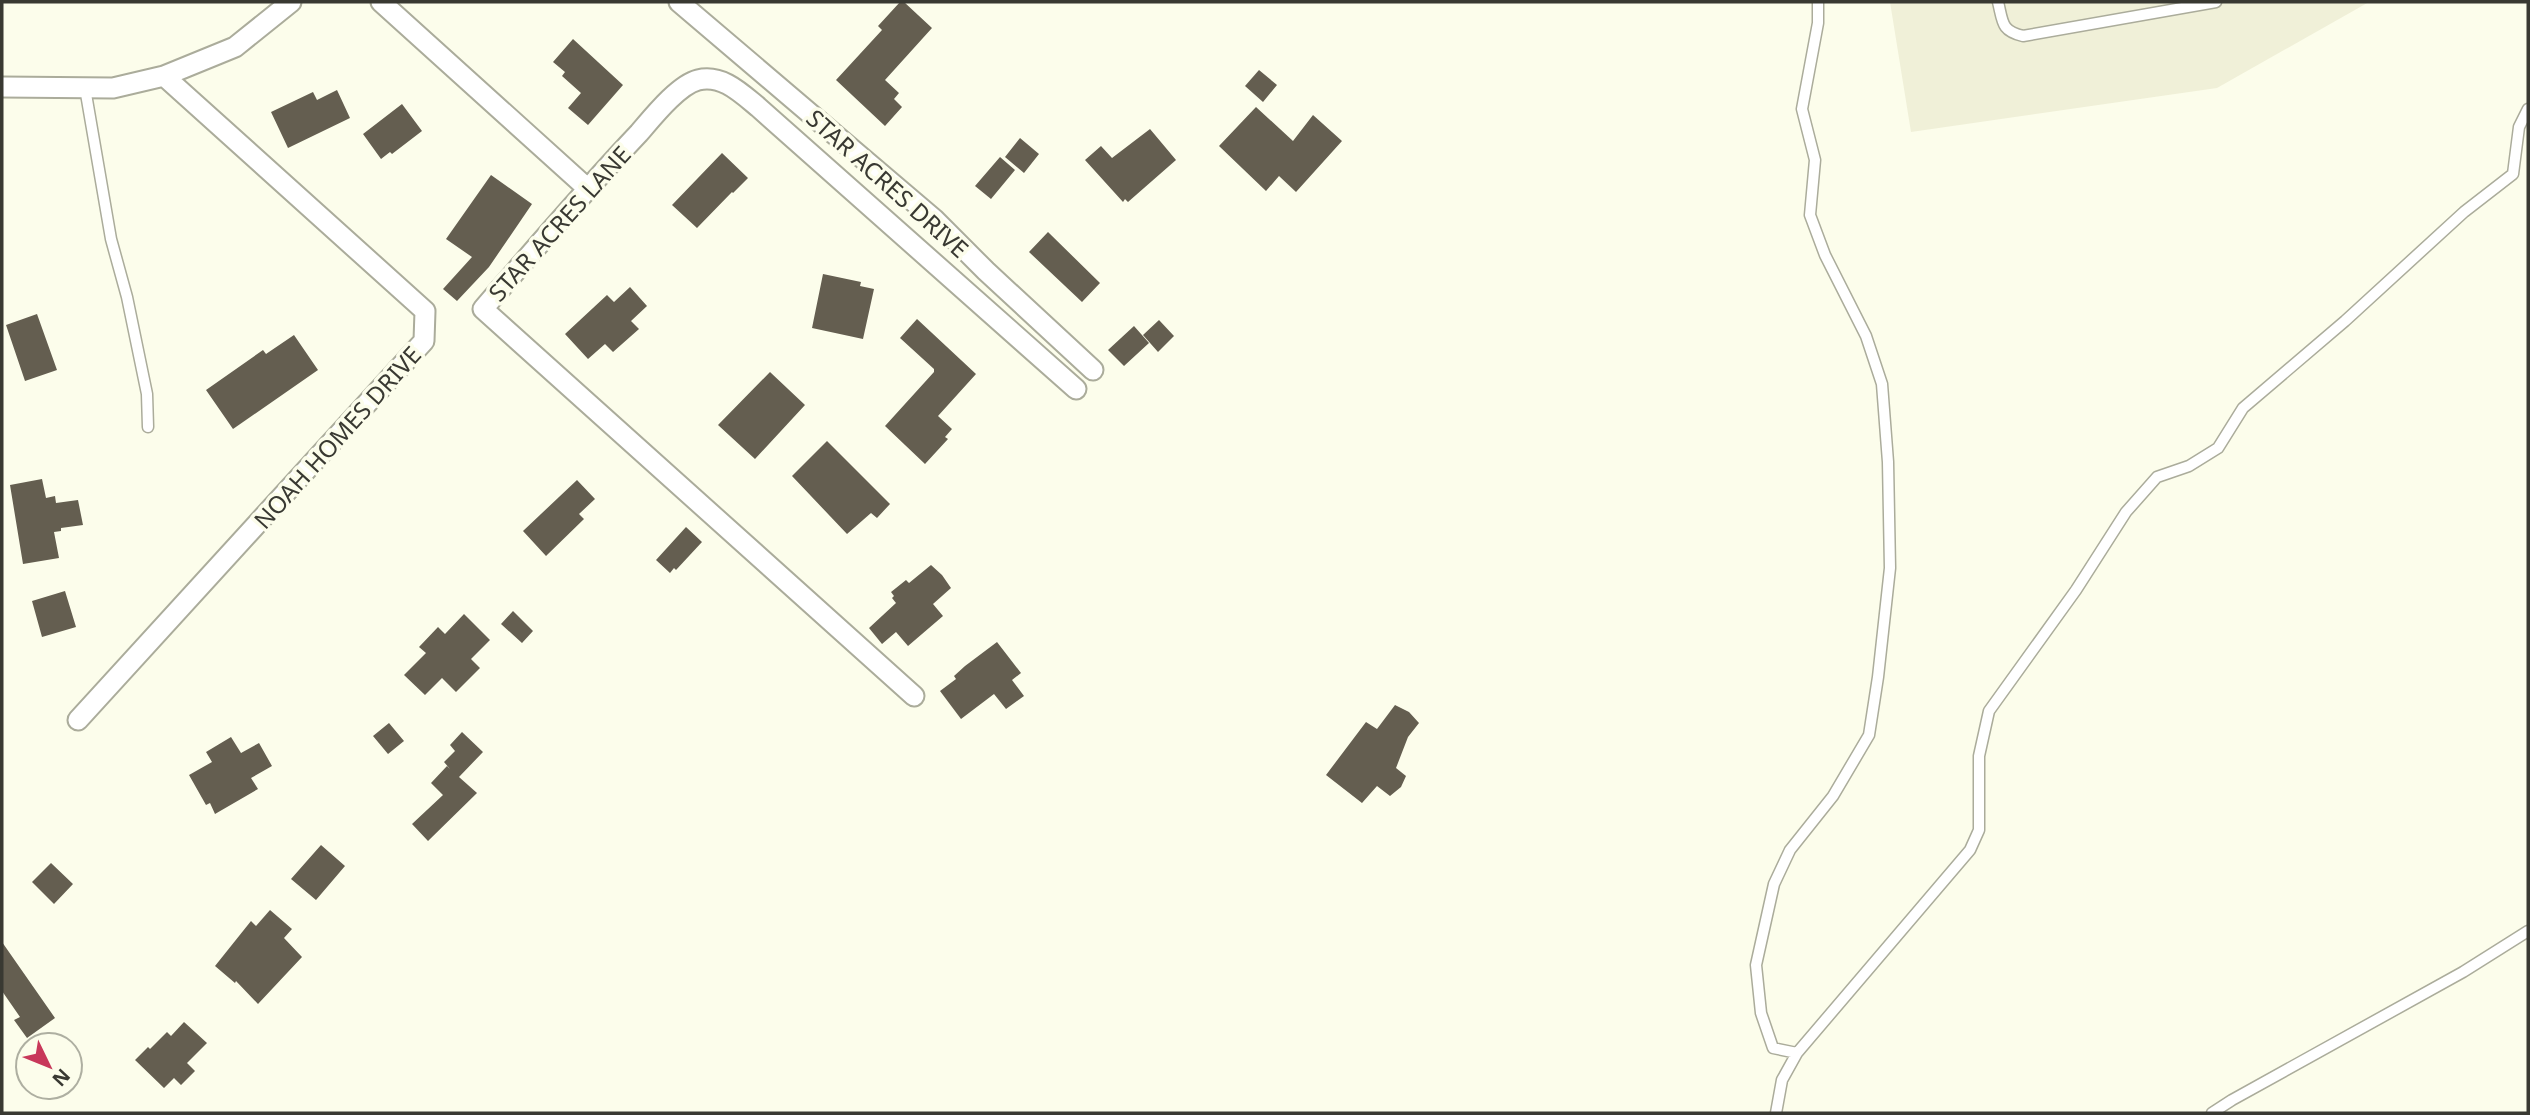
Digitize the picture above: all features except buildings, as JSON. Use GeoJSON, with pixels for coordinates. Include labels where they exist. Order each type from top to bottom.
{"type":"FeatureCollection","features":[{"type":"Feature","properties":{"kind":"street"},"geometry":{"type":"LineString","coordinates":[[2,88],[113,88],[164,76],[235,47],[291,2]]}},
{"type":"Feature","properties":{"kind":"street"},"geometry":{"type":"LineString","coordinates":[[381,2],[587,188]]}},
{"type":"Feature","properties":{"kind":"street","name":"STAR ACRES DRIVE"},"geometry":{"type":"LineString","coordinates":[[679,2],[934,219],[1093,370]]}},
{"type":"Feature","properties":{"kind":"street","name":"NOAH HOMES DRIVE"},"geometry":{"type":"LineString","coordinates":[[78,720],[424,341],[425,311],[164,76]]}},
{"type":"Feature","properties":{"kind":"street","name":"STAR ACRES LANE"},"geometry":{"type":"LineString","coordinates":[[914,696],[483,309],[587,188],[671,99],[695,81],[710,79],[734,87],[1076,389]]}},
{"type":"Feature","properties":{"kind":"lane"},"geometry":{"type":"LineString","coordinates":[[1797,1053],[1773,1048],[1761,1013],[1756,965],[1774,884],[1790,850],[1833,796],[1869,735],[1890,568],[1888,461],[1882,384],[1866,336],[1825,255],[1810,215],[1815,160],[1802,109],[1818,23],[1818,2]]}},
{"type":"Feature","properties":{"kind":"lane"},"geometry":{"type":"LineString","coordinates":[[1998,2],[2004,27],[2012,34],[2023,36],[2216,2]]}},
{"type":"Feature","properties":{"kind":"lane"},"geometry":{"type":"LineString","coordinates":[[85,88],[111,239],[127,296],[148,394],[148,427]]}},
{"type":"Feature","properties":{"kind":"lane"},"geometry":{"type":"LineString","coordinates":[[1776,1113],[1782,1080],[1797,1053],[1970,850],[1979,830],[1979,756],[1989,711],[2076,590],[2126,512],[2157,477],[2189,466],[2218,447],[2243,408],[2346,321],[2464,212],[2513,174],[2519,127],[2528,109]]}},
{"type":"Feature","properties":{"kind":"lane"},"geometry":{"type":"LineString","coordinates":[[2212,1113],[2463,972],[2528,931]]}},
{"type":"Feature","properties":{"kind":"shaded area"},"geometry":{"type":"Polygon","coordinates":[[[1890,2],[2369,2],[2217,88],[1911,132],[1890,2]]]}}]}
